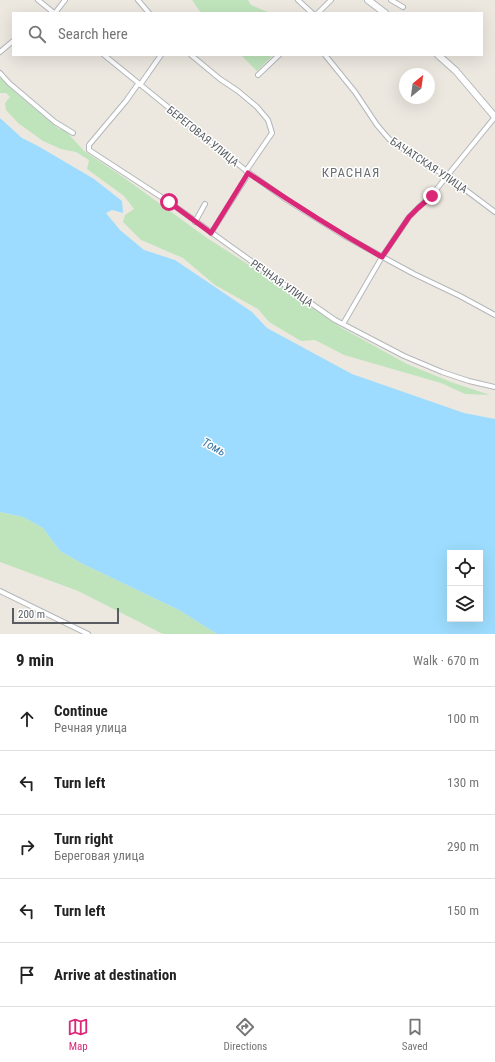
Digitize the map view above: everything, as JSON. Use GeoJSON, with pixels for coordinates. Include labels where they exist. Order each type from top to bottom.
{"type":"FeatureCollection","features":[{"type":"Feature","properties":{"kind":"street"},"geometry":{"type":"LineString","coordinates":[[38,0],[52,12],[65,0]]}},
{"type":"Feature","properties":{"kind":"street"},"geometry":{"type":"LineString","coordinates":[[138,0],[148,12]]}},
{"type":"Feature","properties":{"kind":"street"},"geometry":{"type":"LineString","coordinates":[[298,0],[311,12]]}},
{"type":"Feature","properties":{"kind":"street"},"geometry":{"type":"LineString","coordinates":[[319,12],[331,0]]}},
{"type":"Feature","properties":{"kind":"street"},"geometry":{"type":"LineString","coordinates":[[368,0],[384,12]]}},
{"type":"Feature","properties":{"kind":"street"},"geometry":{"type":"LineString","coordinates":[[391,0],[403,7]]}},
{"type":"Feature","properties":{"kind":"street"},"geometry":{"type":"LineString","coordinates":[[0,52],[12,42]]}},
{"type":"Feature","properties":{"kind":"street","name":"БЕРЕГОВАЯ УЛИЦА"},"geometry":{"type":"LineString","coordinates":[[105,56],[247,172],[287,200],[343,235],[382,257],[495,315]]}},
{"type":"Feature","properties":{"kind":"street"},"geometry":{"type":"LineString","coordinates":[[139,85],[160,56]]}},
{"type":"Feature","properties":{"kind":"street"},"geometry":{"type":"LineString","coordinates":[[192,56],[257,107],[268,120],[272,133],[211,233]]}},
{"type":"Feature","properties":{"kind":"street"},"geometry":{"type":"LineString","coordinates":[[258,75],[278,56]]}},
{"type":"Feature","properties":{"kind":"street","name":"БАЧАТСКАЯ УЛИЦА"},"geometry":{"type":"LineString","coordinates":[[326,56],[355,92],[377,125],[389,139],[427,165],[447,176],[495,212]]}},
{"type":"Feature","properties":{"kind":"street"},"geometry":{"type":"LineString","coordinates":[[343,324],[382,257],[409,217],[432,196],[495,117],[456,71],[439,56]]}},
{"type":"Feature","properties":{"kind":"street"},"geometry":{"type":"LineString","coordinates":[[0,73],[9,83],[55,122],[73,133]]}},
{"type":"Feature","properties":{"kind":"street","name":"РЕЧНАЯ УЛИЦА"},"geometry":{"type":"LineString","coordinates":[[139,85],[89,145],[89,150],[169,202],[195,222],[335,320],[404,356],[442,372],[469,381],[495,387]]}},
{"type":"Feature","properties":{"kind":"street"},"geometry":{"type":"LineString","coordinates":[[195,222],[205,204]]}},
{"type":"Feature","properties":{"kind":"street"},"geometry":{"type":"LineString","coordinates":[[0,591],[88,634]]}},
{"type":"Feature","properties":{"kind":"green space"},"geometry":{"type":"Polygon","coordinates":[[[192,0],[248,0],[251,5],[268,12],[200,12],[192,0]]]}},
{"type":"Feature","properties":{"kind":"green space"},"geometry":{"type":"Polygon","coordinates":[[[242,56],[272,56],[257,71],[242,56]]]}},
{"type":"Feature","properties":{"kind":"green space"},"geometry":{"type":"Polygon","coordinates":[[[0,77],[16,93],[59,129],[65,130],[84,151],[123,177],[207,238],[271,279],[340,327],[407,364],[451,382],[490,395],[465,394],[441,383],[344,355],[315,340],[301,341],[269,322],[258,309],[215,285],[183,258],[141,240],[123,222],[125,215],[134,209],[124,196],[87,169],[89,160],[76,152],[61,149],[43,141],[18,123],[6,110],[5,103],[10,97],[6,93],[0,93],[0,77]]]}},
{"type":"Feature","properties":{"kind":"green space"},"geometry":{"type":"Polygon","coordinates":[[[0,512],[23,517],[43,528],[60,551],[83,564],[179,610],[217,634],[163,634],[78,591],[0,562],[0,512]]]}},
{"type":"Feature","properties":{"kind":"water","name":"Томь"},"geometry":{"type":"Polygon","coordinates":[[[0,118],[22,138],[94,179],[122,201],[123,213],[112,210],[106,213],[120,230],[144,250],[175,260],[252,312],[267,328],[352,374],[464,413],[495,419],[495,634],[217,634],[179,610],[83,564],[60,551],[43,528],[23,517],[0,512],[0,118]]]}},
{"type":"Feature","properties":{"kind":"district","name":"КРАСНАЯ"},"geometry":{"type":"Point","coordinates":[351,172]}},
{"type":"Feature","properties":{"kind":"route"},"geometry":{"type":"LineString","coordinates":[[169,202],[211,233],[248,173],[287,200],[343,235],[382,257],[409,217],[432,196]]}}]}
